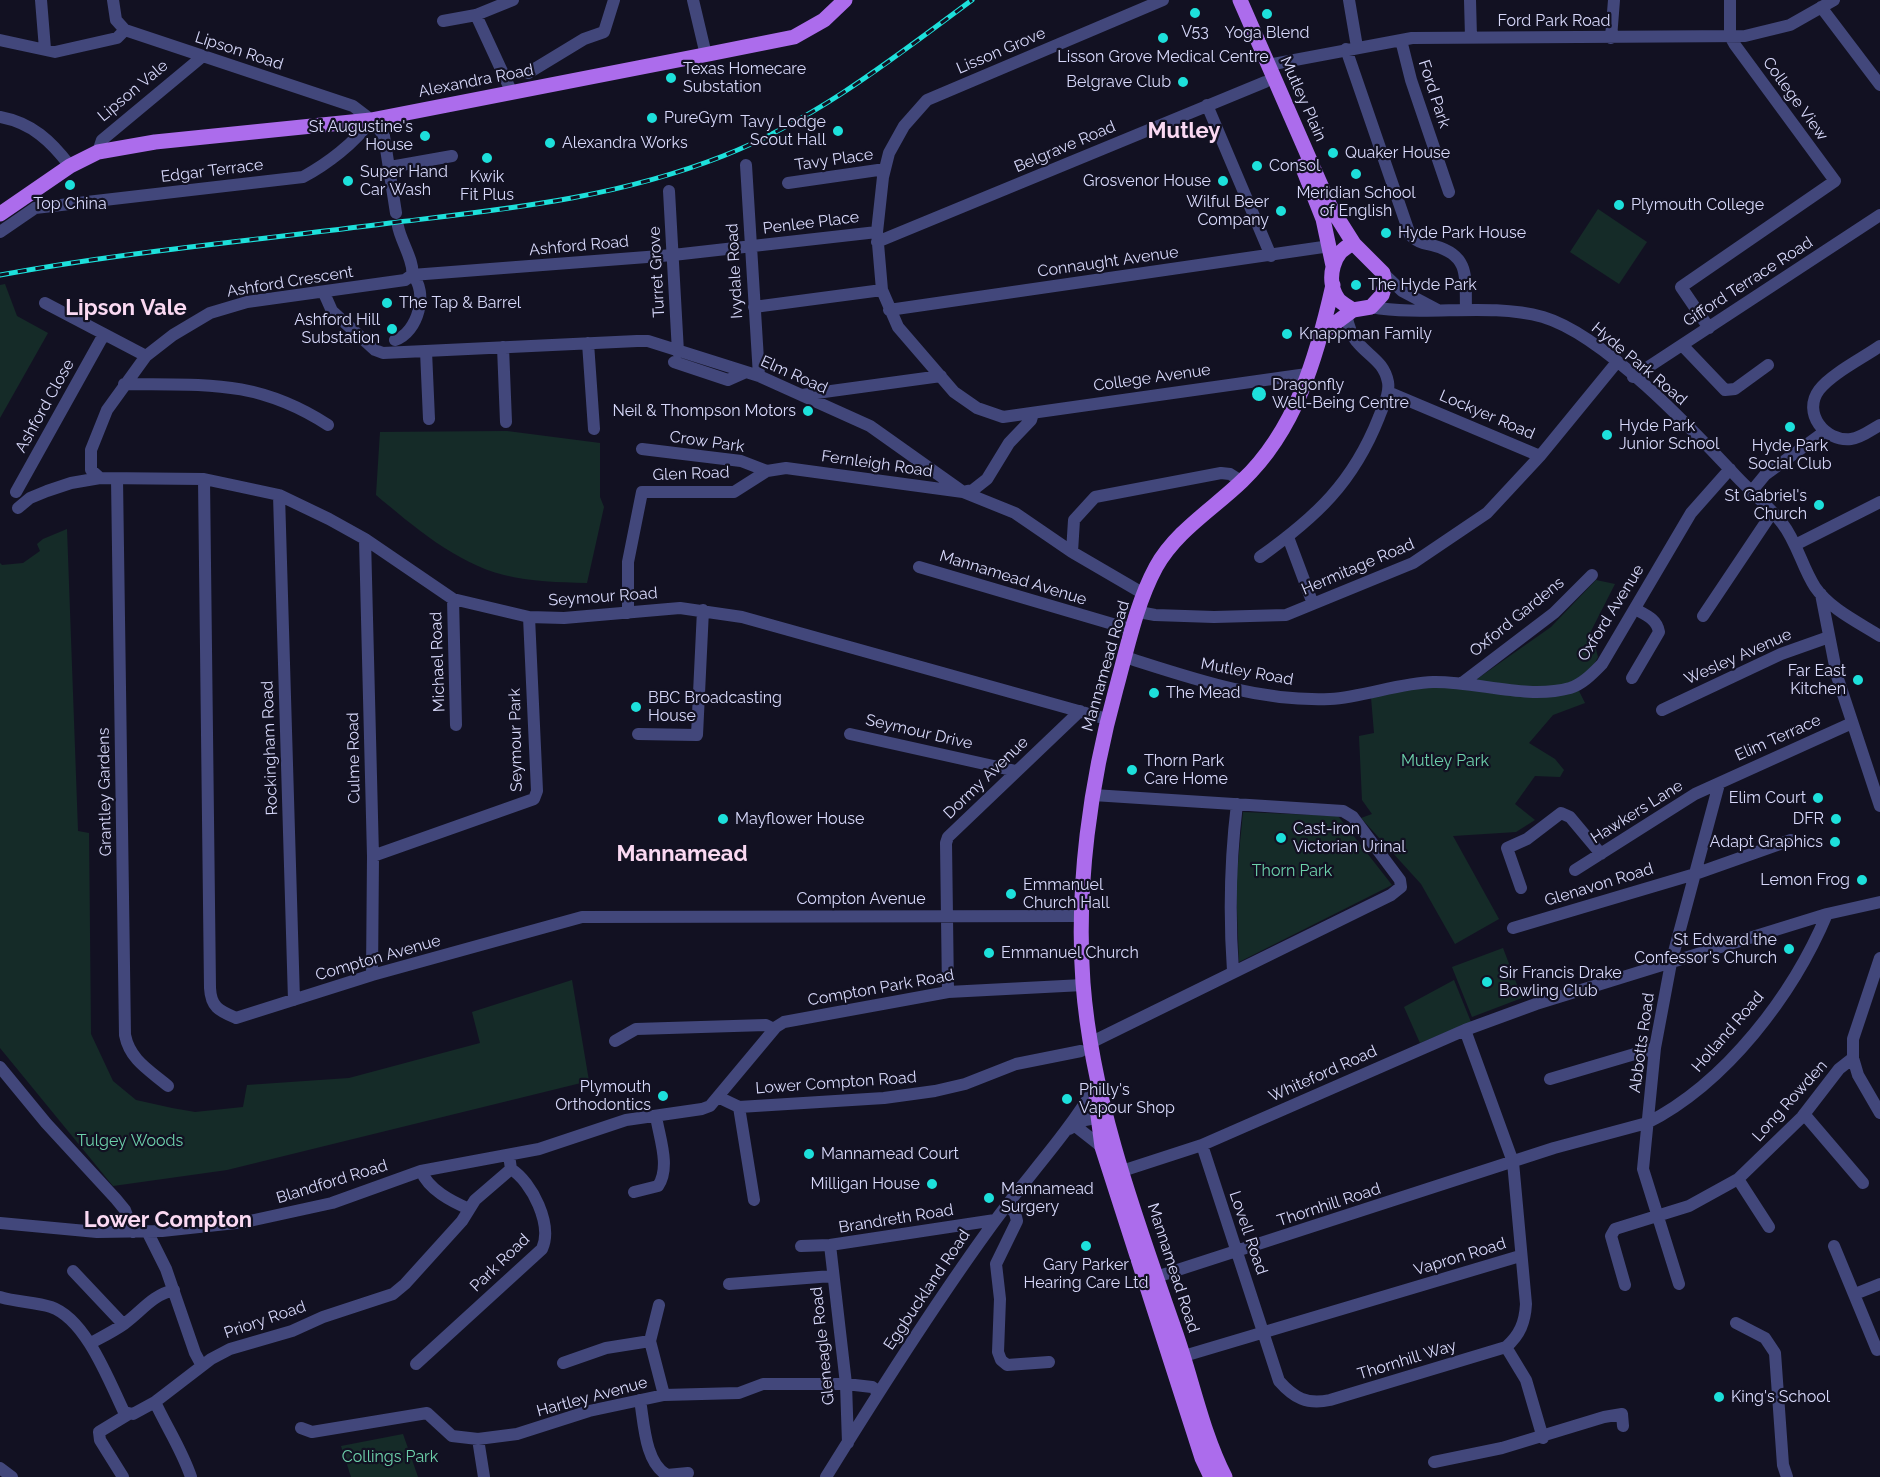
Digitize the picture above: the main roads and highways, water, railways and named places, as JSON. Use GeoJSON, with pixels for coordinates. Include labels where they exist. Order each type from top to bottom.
{"type":"FeatureCollection","features":[{"type":"Feature","properties":{"kind":"main road","name":"Alexandra Road"},"geometry":{"type":"LineString","coordinates":[[98,152],[137,144],[371,120],[511,88],[706,55],[794,37],[824,20],[845,0]]}},
{"type":"Feature","properties":{"kind":"main road","name":"Mutley Plain"},"geometry":{"type":"LineString","coordinates":[[1229,0],[1330,206],[1354,244]]}},
{"type":"Feature","properties":{"kind":"main road","name":"Mutley Plain"},"geometry":{"type":"LineString","coordinates":[[1239,0],[1264,71],[1323,219],[1333,266]]}},
{"type":"Feature","properties":{"kind":"main road","name":"Lipson Vale"},"geometry":{"type":"LineString","coordinates":[[0,214],[30,203],[70,166],[98,152]]}},
{"type":"Feature","properties":{"kind":"main road"},"geometry":{"type":"LineString","coordinates":[[1322,333],[1350,312],[1371,307],[1382,295],[1385,285],[1383,273],[1354,244],[1344,246],[1337,253],[1333,266],[1333,285],[1338,299],[1350,312]]}},
{"type":"Feature","properties":{"kind":"main road","name":"Mannamead Road"},"geometry":{"type":"LineString","coordinates":[[1225,1477],[1184,1356],[1150,1279],[1102,1147],[1102,1116],[1095,1067],[1086,1046],[1081,916],[1093,795],[1107,719],[1144,594],[1157,566],[1171,546],[1188,527],[1241,482],[1270,452],[1282,434],[1322,333],[1333,285]]}},
{"type":"Feature","properties":{"kind":"main road","name":"Mannamead Road"},"geometry":{"type":"LineString","coordinates":[[1095,1067],[1095,1087],[1102,1116],[1122,1171],[1150,1279],[1202,1458],[1211,1477]]}},
{"type":"Feature","properties":{"kind":"railway"},"geometry":{"type":"LineString","coordinates":[[0,275],[146,252],[517,207],[641,183],[723,156],[790,125],[853,86],[972,0]]}},
{"type":"Feature","properties":{"kind":"place","name":"V53"},"geometry":{"type":"Point","coordinates":[1195,13]}},
{"type":"Feature","properties":{"kind":"place","name":"Yoga Blend"},"geometry":{"type":"Point","coordinates":[1267,14]}},
{"type":"Feature","properties":{"kind":"place","name":"Lisson Grove Medical Centre"},"geometry":{"type":"Point","coordinates":[1163,38]}},
{"type":"Feature","properties":{"kind":"place","name":"Texas Homecare Substation"},"geometry":{"type":"Point","coordinates":[671,78]}},
{"type":"Feature","properties":{"kind":"place","name":"Belgrave Club"},"geometry":{"type":"Point","coordinates":[1183,82]}},
{"type":"Feature","properties":{"kind":"place","name":"PureGym"},"geometry":{"type":"Point","coordinates":[652,118]}},
{"type":"Feature","properties":{"kind":"place","name":"Tavy Lodge Scout Hall"},"geometry":{"type":"Point","coordinates":[838,131]}},
{"type":"Feature","properties":{"kind":"place","name":"St Augustine's House"},"geometry":{"type":"Point","coordinates":[425,136]}},
{"type":"Feature","properties":{"kind":"place","name":"Alexandra Works"},"geometry":{"type":"Point","coordinates":[550,143]}},
{"type":"Feature","properties":{"kind":"place","name":"Quaker House"},"geometry":{"type":"Point","coordinates":[1333,153]}},
{"type":"Feature","properties":{"kind":"place","name":"Kwik Fit Plus"},"geometry":{"type":"Point","coordinates":[487,158]}},
{"type":"Feature","properties":{"kind":"place","name":"Consol"},"geometry":{"type":"Point","coordinates":[1257,166]}},
{"type":"Feature","properties":{"kind":"place","name":"Meridian School of English"},"geometry":{"type":"Point","coordinates":[1356,174]}},
{"type":"Feature","properties":{"kind":"place","name":"Super Hand Car Wash"},"geometry":{"type":"Point","coordinates":[348,181]}},
{"type":"Feature","properties":{"kind":"place","name":"Grosvenor House"},"geometry":{"type":"Point","coordinates":[1223,181]}},
{"type":"Feature","properties":{"kind":"place","name":"Top China"},"geometry":{"type":"Point","coordinates":[70,185]}},
{"type":"Feature","properties":{"kind":"place","name":"Plymouth College"},"geometry":{"type":"Point","coordinates":[1619,205]}},
{"type":"Feature","properties":{"kind":"place","name":"Wilful Beer Company"},"geometry":{"type":"Point","coordinates":[1281,211]}},
{"type":"Feature","properties":{"kind":"place","name":"Hyde Park House"},"geometry":{"type":"Point","coordinates":[1386,233]}},
{"type":"Feature","properties":{"kind":"place","name":"The Hyde Park"},"geometry":{"type":"Point","coordinates":[1356,285]}},
{"type":"Feature","properties":{"kind":"place","name":"The Tap & Barrel"},"geometry":{"type":"Point","coordinates":[387,303]}},
{"type":"Feature","properties":{"kind":"place","name":"Ashford Hill Substation"},"geometry":{"type":"Point","coordinates":[392,329]}},
{"type":"Feature","properties":{"kind":"place","name":"Knappman Family"},"geometry":{"type":"Point","coordinates":[1287,334]}},
{"type":"Feature","properties":{"kind":"place","name":"Dragonfly Well-Being Centre"},"geometry":{"type":"Point","coordinates":[1259,394]}},
{"type":"Feature","properties":{"kind":"place","name":"Neil & Thompson Motors"},"geometry":{"type":"Point","coordinates":[808,411]}},
{"type":"Feature","properties":{"kind":"place","name":"Hyde Park Social Club"},"geometry":{"type":"Point","coordinates":[1790,427]}},
{"type":"Feature","properties":{"kind":"place","name":"Hyde Park Junior School"},"geometry":{"type":"Point","coordinates":[1607,435]}},
{"type":"Feature","properties":{"kind":"place","name":"St Gabriel's Church"},"geometry":{"type":"Point","coordinates":[1819,505]}},
{"type":"Feature","properties":{"kind":"place","name":"Far East Kitchen"},"geometry":{"type":"Point","coordinates":[1858,680]}},
{"type":"Feature","properties":{"kind":"place","name":"The Mead"},"geometry":{"type":"Point","coordinates":[1154,693]}},
{"type":"Feature","properties":{"kind":"place","name":"BBC Broadcasting House"},"geometry":{"type":"Point","coordinates":[636,707]}},
{"type":"Feature","properties":{"kind":"place","name":"Thorn Park Care Home"},"geometry":{"type":"Point","coordinates":[1132,770]}},
{"type":"Feature","properties":{"kind":"place","name":"Elim Court"},"geometry":{"type":"Point","coordinates":[1818,798]}},
{"type":"Feature","properties":{"kind":"place","name":"Mayflower House"},"geometry":{"type":"Point","coordinates":[723,819]}},
{"type":"Feature","properties":{"kind":"place","name":"DFR"},"geometry":{"type":"Point","coordinates":[1836,819]}},
{"type":"Feature","properties":{"kind":"place","name":"Cast-iron Victorian Urinal"},"geometry":{"type":"Point","coordinates":[1281,838]}},
{"type":"Feature","properties":{"kind":"place","name":"Adapt Graphics"},"geometry":{"type":"Point","coordinates":[1835,842]}},
{"type":"Feature","properties":{"kind":"place","name":"Lemon Frog"},"geometry":{"type":"Point","coordinates":[1862,880]}},
{"type":"Feature","properties":{"kind":"place","name":"Emmanuel Church Hall"},"geometry":{"type":"Point","coordinates":[1011,894]}},
{"type":"Feature","properties":{"kind":"place","name":"St Edward the Confessor's Church"},"geometry":{"type":"Point","coordinates":[1789,949]}},
{"type":"Feature","properties":{"kind":"place","name":"Emmanuel Church"},"geometry":{"type":"Point","coordinates":[989,953]}},
{"type":"Feature","properties":{"kind":"place","name":"Sir Francis Drake Bowling Club"},"geometry":{"type":"Point","coordinates":[1487,982]}},
{"type":"Feature","properties":{"kind":"place","name":"Plymouth Orthodontics"},"geometry":{"type":"Point","coordinates":[663,1096]}},
{"type":"Feature","properties":{"kind":"place","name":"Philly's Vapour Shop"},"geometry":{"type":"Point","coordinates":[1067,1099]}},
{"type":"Feature","properties":{"kind":"place","name":"Mannamead Court"},"geometry":{"type":"Point","coordinates":[809,1154]}},
{"type":"Feature","properties":{"kind":"place","name":"Milligan House"},"geometry":{"type":"Point","coordinates":[932,1184]}},
{"type":"Feature","properties":{"kind":"place","name":"Mannamead Surgery"},"geometry":{"type":"Point","coordinates":[989,1198]}},
{"type":"Feature","properties":{"kind":"place","name":"Gary Parker Hearing Care Ltd"},"geometry":{"type":"Point","coordinates":[1086,1246]}},
{"type":"Feature","properties":{"kind":"place","name":"King's School"},"geometry":{"type":"Point","coordinates":[1719,1397]}},
{"type":"Feature","properties":{"kind":"district","name":"Mutley"},"geometry":{"type":"Point","coordinates":[1184,131]}},
{"type":"Feature","properties":{"kind":"district","name":"Lipson Vale"},"geometry":{"type":"Point","coordinates":[126,308]}},
{"type":"Feature","properties":{"kind":"district","name":"Mannamead"},"geometry":{"type":"Point","coordinates":[682,854]}},
{"type":"Feature","properties":{"kind":"district","name":"Lower Compton"},"geometry":{"type":"Point","coordinates":[168,1220]}},
{"type":"Feature","properties":{"kind":"park label","name":"Mutley Park"},"geometry":{"type":"Point","coordinates":[1445,761]}},
{"type":"Feature","properties":{"kind":"park label","name":"Thorn Park"},"geometry":{"type":"Point","coordinates":[1292,871]}},
{"type":"Feature","properties":{"kind":"park label","name":"Tulgey Woods"},"geometry":{"type":"Point","coordinates":[130,1141]}},
{"type":"Feature","properties":{"kind":"park label","name":"Collings Park"},"geometry":{"type":"Point","coordinates":[390,1457]}}]}
